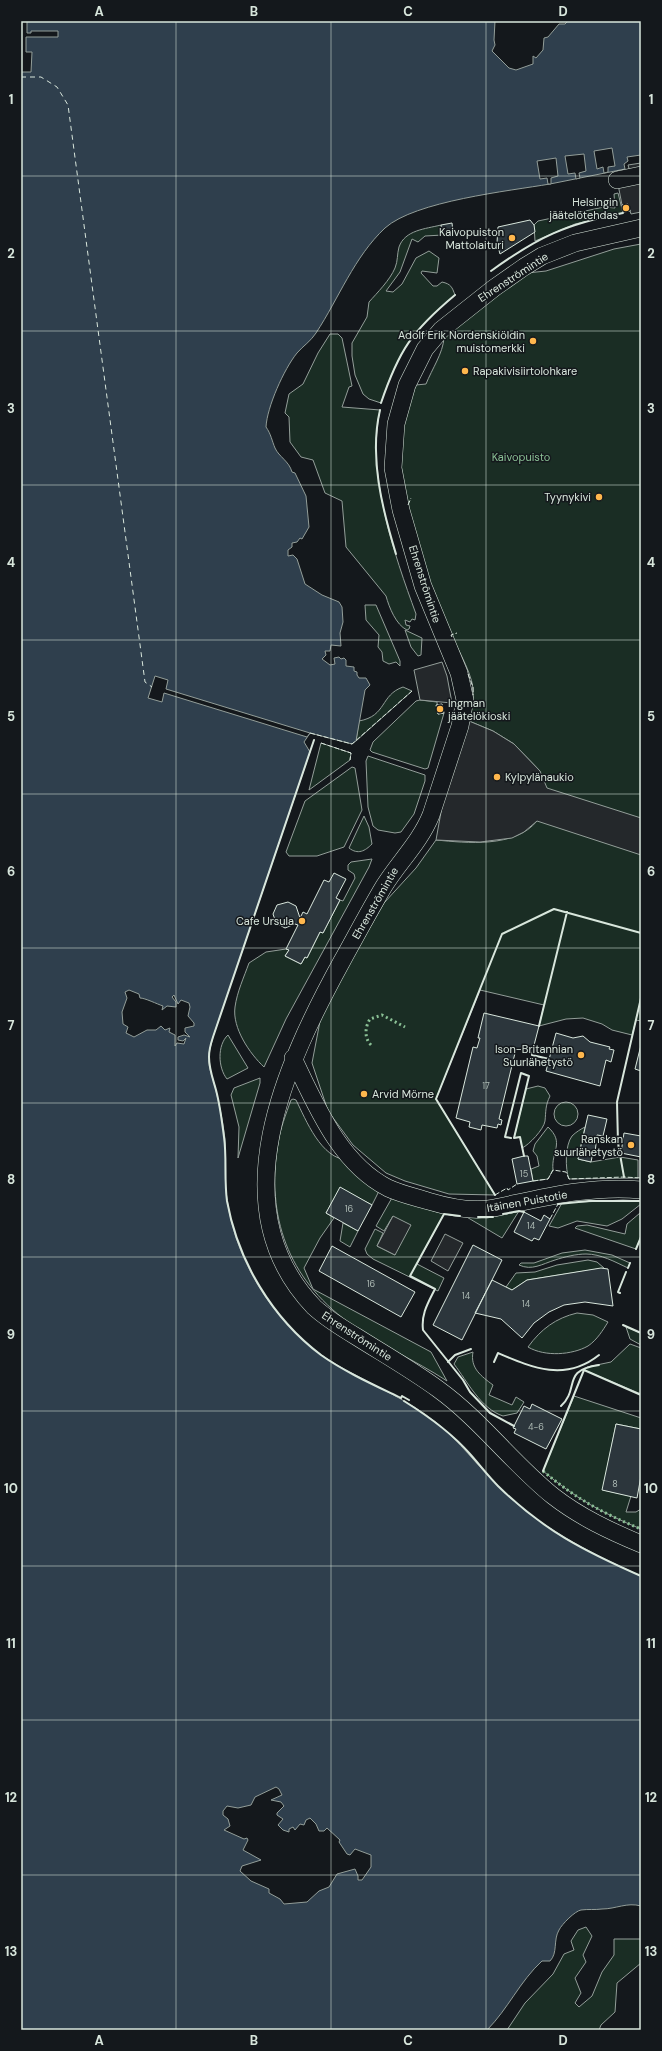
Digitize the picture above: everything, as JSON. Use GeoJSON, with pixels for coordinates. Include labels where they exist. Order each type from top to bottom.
{"type":"FeatureCollection","features":[{"type":"Feature","properties":{"kind":"street"},"geometry":{"type":"LineString","coordinates":[[617,180],[641,175]]}},
{"type":"Feature","properties":{"kind":"street","name":"Ehrenströmintie"},"geometry":{"type":"LineString","coordinates":[[641,228],[575,243],[542,256],[524,267],[494,288],[441,330],[425,349],[407,385],[396,424],[393,468],[401,510],[423,586],[459,673],[464,690],[464,710],[431,815],[425,829],[396,867],[382,889],[312,1014],[293,1058],[280,1093],[271,1132],[267,1159],[266,1183],[268,1210],[275,1240],[283,1262],[298,1286],[314,1307],[334,1323],[422,1377],[458,1404],[536,1481],[554,1496],[600,1526],[641,1544]]}},
{"type":"Feature","properties":{"kind":"street","name":"Itäinen Puistotie"},"geometry":{"type":"LineString","coordinates":[[293,1058],[328,1127],[349,1156],[373,1178],[387,1187],[405,1194],[448,1206],[478,1209],[493,1208],[555,1194],[641,1190]]}},
{"type":"Feature","properties":{"kind":"green space"},"geometry":{"type":"Polygon","coordinates":[[[618,193],[623,213],[575,224],[535,241],[534,225],[538,221],[604,207],[615,208],[614,194],[618,193]]]}},
{"type":"Feature","properties":{"kind":"green space"},"geometry":{"type":"Polygon","coordinates":[[[441,225],[443,235],[425,236],[418,242],[412,239],[400,272],[386,291],[393,292],[402,284],[416,258],[429,251],[439,258],[437,273],[422,271],[421,273],[433,286],[437,286],[442,282],[449,285],[455,295],[417,331],[401,355],[394,369],[381,403],[369,399],[363,394],[355,375],[352,356],[352,343],[367,317],[369,302],[393,273],[397,263],[399,247],[402,241],[416,231],[441,225]]]}},
{"type":"Feature","properties":{"kind":"green space","name":"Kaivopuisto"},"geometry":{"type":"Polygon","coordinates":[[[641,244],[641,1021],[636,1020],[632,1035],[612,1030],[602,1024],[583,1018],[566,1019],[539,1026],[544,1005],[480,990],[436,1099],[495,1195],[449,1194],[405,1181],[386,1173],[353,1145],[328,1111],[312,1063],[321,1016],[345,971],[384,903],[416,868],[436,840],[490,842],[504,840],[528,830],[537,821],[540,771],[514,744],[493,731],[469,721],[473,696],[472,681],[446,624],[428,578],[412,529],[403,480],[401,455],[404,419],[416,385],[426,384],[439,355],[444,338],[527,273],[546,271],[614,249],[641,244]]]}},
{"type":"Feature","properties":{"kind":"green space"},"geometry":{"type":"Polygon","coordinates":[[[330,334],[338,334],[342,338],[352,386],[349,387],[342,407],[380,410],[377,434],[379,486],[391,540],[416,614],[415,620],[412,619],[410,622],[405,620],[406,625],[410,626],[407,630],[403,628],[396,620],[386,596],[346,547],[342,501],[325,493],[313,460],[301,457],[290,442],[289,417],[285,413],[289,394],[303,384],[318,353],[330,334]]]}},
{"type":"Feature","properties":{"kind":"green space"},"geometry":{"type":"Polygon","coordinates":[[[365,605],[376,605],[400,661],[400,666],[396,662],[389,664],[383,661],[382,652],[378,647],[379,635],[366,620],[365,605]]]}},
{"type":"Feature","properties":{"kind":"green space"},"geometry":{"type":"Polygon","coordinates":[[[405,630],[422,638],[421,655],[418,656],[411,647],[405,630]]]}},
{"type":"Feature","properties":{"kind":"green space"},"geometry":{"type":"Polygon","coordinates":[[[403,687],[412,691],[356,741],[359,721],[374,715],[390,695],[403,687]]]}},
{"type":"Feature","properties":{"kind":"green space"},"geometry":{"type":"Polygon","coordinates":[[[416,701],[437,702],[438,714],[444,713],[428,768],[425,769],[372,752],[370,750],[373,742],[416,701]]]}},
{"type":"Feature","properties":{"kind":"green space"},"geometry":{"type":"Polygon","coordinates":[[[321,743],[351,753],[350,760],[309,790],[321,743]]]}},
{"type":"Feature","properties":{"kind":"green space"},"geometry":{"type":"Polygon","coordinates":[[[368,756],[425,775],[425,781],[414,814],[401,832],[395,833],[378,830],[373,826],[368,807],[366,761],[368,756]]]}},
{"type":"Feature","properties":{"kind":"green space"},"geometry":{"type":"Polygon","coordinates":[[[352,767],[355,768],[362,810],[344,847],[317,856],[289,856],[286,852],[305,801],[352,767]]]}},
{"type":"Feature","properties":{"kind":"green space"},"geometry":{"type":"Polygon","coordinates":[[[364,816],[369,827],[372,844],[367,849],[358,852],[349,848],[364,816]]]}},
{"type":"Feature","properties":{"kind":"green space"},"geometry":{"type":"Polygon","coordinates":[[[372,859],[286,1019],[264,1067],[248,1048],[236,1023],[235,1007],[237,996],[249,963],[266,952],[286,949],[289,950],[285,956],[301,964],[305,957],[307,958],[320,932],[323,933],[340,900],[343,901],[355,878],[354,874],[348,870],[348,865],[351,862],[372,859]]]}},
{"type":"Feature","properties":{"kind":"green space"},"geometry":{"type":"Polygon","coordinates":[[[228,1035],[248,1068],[227,1079],[220,1063],[220,1050],[224,1039],[228,1035]]]}},
{"type":"Feature","properties":{"kind":"green space"},"geometry":{"type":"Polygon","coordinates":[[[260,1078],[260,1083],[238,1158],[239,1127],[231,1095],[234,1088],[260,1078]]]}},
{"type":"Feature","properties":{"kind":"green space"},"geometry":{"type":"Polygon","coordinates":[[[538,1086],[545,1088],[550,1096],[546,1106],[545,1121],[536,1136],[522,1148],[520,1137],[514,1138],[526,1089],[538,1086]]]}},
{"type":"Feature","properties":{"kind":"green space"},"geometry":{"type":"Polygon","coordinates":[[[291,1100],[296,1100],[310,1128],[322,1146],[338,1158],[348,1160],[380,1189],[372,1205],[340,1188],[326,1213],[334,1218],[320,1238],[304,1268],[313,1289],[431,1352],[447,1381],[372,1338],[348,1322],[327,1305],[310,1286],[296,1266],[286,1244],[279,1221],[275,1196],[275,1171],[279,1138],[287,1111],[291,1100]]]}},
{"type":"Feature","properties":{"kind":"green space"},"geometry":{"type":"Polygon","coordinates":[[[566,1102],[571,1103],[577,1109],[577,1119],[571,1125],[566,1126],[561,1125],[555,1119],[554,1114],[555,1109],[561,1103],[566,1102]]]}},
{"type":"Feature","properties":{"kind":"green space"},"geometry":{"type":"Polygon","coordinates":[[[548,1127],[556,1138],[557,1143],[553,1170],[548,1179],[533,1181],[531,1169],[539,1166],[537,1156],[533,1151],[535,1144],[548,1127]]]}},
{"type":"Feature","properties":{"kind":"green space"},"geometry":{"type":"Polygon","coordinates":[[[585,1127],[578,1159],[591,1162],[620,1157],[638,1160],[638,1178],[569,1179],[566,1163],[568,1145],[572,1136],[585,1127]]]}},
{"type":"Feature","properties":{"kind":"green space"},"geometry":{"type":"Polygon","coordinates":[[[393,1196],[411,1204],[444,1214],[417,1264],[444,1278],[438,1291],[373,1259],[367,1254],[365,1249],[375,1229],[383,1233],[377,1246],[395,1255],[393,1216],[384,1231],[376,1226],[393,1196]]]}},
{"type":"Feature","properties":{"kind":"green space"},"geometry":{"type":"Polygon","coordinates":[[[623,1200],[641,1201],[641,1204],[622,1219],[607,1226],[577,1221],[558,1228],[549,1226],[562,1203],[623,1200]]]}},
{"type":"Feature","properties":{"kind":"green space"},"geometry":{"type":"Polygon","coordinates":[[[519,1211],[502,1238],[465,1216],[487,1218],[519,1211]]]}},
{"type":"Feature","properties":{"kind":"green space"},"geometry":{"type":"Polygon","coordinates":[[[640,1213],[641,1237],[636,1249],[575,1228],[577,1226],[587,1225],[625,1234],[627,1224],[640,1213]]]}},
{"type":"Feature","properties":{"kind":"green space"},"geometry":{"type":"Polygon","coordinates":[[[343,1223],[358,1231],[350,1247],[340,1241],[343,1223]]]}},
{"type":"Feature","properties":{"kind":"green space"},"geometry":{"type":"Polygon","coordinates":[[[585,1250],[612,1255],[630,1263],[628,1268],[602,1257],[586,1254],[566,1257],[533,1267],[524,1267],[519,1265],[521,1263],[534,1263],[562,1253],[585,1250]]]}},
{"type":"Feature","properties":{"kind":"green space"},"geometry":{"type":"Polygon","coordinates":[[[588,1260],[597,1262],[604,1268],[527,1280],[512,1290],[506,1287],[516,1273],[535,1272],[557,1265],[588,1260]]]}},
{"type":"Feature","properties":{"kind":"green space"},"geometry":{"type":"Polygon","coordinates":[[[577,1313],[593,1315],[608,1322],[602,1332],[591,1344],[582,1349],[558,1354],[542,1352],[528,1347],[538,1335],[550,1325],[562,1318],[577,1313]]]}},
{"type":"Feature","properties":{"kind":"green space"},"geometry":{"type":"Polygon","coordinates":[[[626,1327],[641,1333],[641,1345],[630,1339],[626,1327]]]}},
{"type":"Feature","properties":{"kind":"green space"},"geometry":{"type":"Polygon","coordinates":[[[630,1344],[641,1348],[641,1394],[584,1370],[587,1367],[611,1362],[630,1344]]]}},
{"type":"Feature","properties":{"kind":"green space"},"geometry":{"type":"Polygon","coordinates":[[[473,1352],[473,1363],[477,1371],[493,1385],[489,1395],[512,1405],[516,1397],[524,1402],[517,1413],[503,1416],[495,1412],[481,1401],[469,1386],[454,1364],[458,1357],[473,1352]]]}},
{"type":"Feature","properties":{"kind":"green space"},"geometry":{"type":"Polygon","coordinates":[[[574,1396],[641,1418],[641,1429],[616,1424],[603,1490],[631,1496],[626,1512],[636,1512],[641,1509],[641,1529],[589,1504],[566,1489],[543,1471],[574,1396]]]}},
{"type":"Feature","properties":{"kind":"green space"},"geometry":{"type":"Polygon","coordinates":[[[586,1927],[592,1936],[583,1955],[586,1962],[575,1978],[581,1993],[575,2003],[579,2007],[592,1996],[602,1972],[614,1955],[614,1939],[641,1939],[641,1963],[617,1983],[615,2012],[601,2025],[599,2030],[507,2030],[525,2003],[553,1974],[564,1954],[574,1950],[571,1941],[578,1930],[586,1927]]]}},
{"type":"Feature","properties":{"kind":"shaded area"},"geometry":{"type":"Polygon","coordinates":[[[641,163],[641,212],[631,214],[628,204],[622,205],[616,174],[630,172],[628,165],[641,163]]]}},
{"type":"Feature","properties":{"kind":"shaded area"},"geometry":{"type":"Polygon","coordinates":[[[442,662],[447,676],[452,703],[420,700],[414,670],[442,662]]]}},
{"type":"Feature","properties":{"kind":"shaded area","name":"Kylpylänaukio"},"geometry":{"type":"Polygon","coordinates":[[[469,721],[493,731],[514,744],[540,771],[547,788],[641,818],[641,855],[537,821],[524,832],[512,838],[480,842],[436,840],[443,801],[469,721]]]}},
{"type":"Feature","properties":{"kind":"shaded area"},"geometry":{"type":"Polygon","coordinates":[[[393,1216],[411,1225],[395,1255],[377,1246],[393,1216]]]}},
{"type":"Feature","properties":{"kind":"shaded area"},"geometry":{"type":"Polygon","coordinates":[[[445,1234],[463,1243],[448,1271],[431,1261],[445,1234]]]}},
{"type":"Feature","properties":{"kind":"water"},"geometry":{"type":"Polygon","coordinates":[[[21,21],[495,21],[495,45],[492,51],[509,68],[516,70],[533,64],[533,56],[536,58],[543,50],[544,38],[548,37],[559,24],[565,24],[568,21],[641,21],[641,155],[627,157],[628,161],[624,164],[625,169],[550,184],[463,198],[418,211],[399,219],[385,228],[364,252],[316,333],[292,360],[277,388],[269,409],[266,427],[275,448],[289,465],[292,472],[295,473],[306,496],[309,527],[302,539],[300,538],[297,542],[292,543],[292,547],[288,550],[288,556],[293,555],[297,559],[305,584],[322,595],[339,602],[342,607],[343,622],[340,633],[341,646],[331,645],[330,651],[325,651],[326,655],[322,659],[330,665],[335,664],[334,658],[344,658],[346,660],[346,666],[354,667],[354,671],[357,672],[359,678],[366,678],[370,685],[365,690],[356,741],[352,744],[310,733],[304,742],[310,752],[213,1037],[209,1050],[209,1060],[219,1103],[225,1139],[226,1192],[232,1224],[250,1272],[279,1315],[316,1351],[337,1365],[413,1406],[437,1423],[497,1485],[529,1514],[583,1548],[641,1576],[641,1906],[626,1905],[607,1909],[581,1910],[572,1915],[563,1924],[557,1934],[554,1954],[550,1961],[542,1961],[534,1969],[487,2030],[21,2030],[21,21]],[[129,990],[125,992],[127,998],[122,1012],[123,1024],[128,1027],[126,1033],[134,1037],[147,1030],[156,1030],[161,1026],[165,1030],[170,1028],[169,1032],[175,1035],[175,1046],[177,1043],[184,1044],[186,1038],[183,1041],[178,1040],[178,1037],[184,1035],[190,1037],[185,1032],[185,1028],[194,1026],[194,1023],[188,1016],[190,1007],[189,1003],[181,1000],[178,1004],[174,995],[172,997],[176,1002],[176,1007],[167,1006],[162,1010],[163,1006],[140,998],[139,994],[129,990]],[[276,1787],[255,1797],[251,1805],[238,1808],[227,1806],[223,1811],[223,1815],[228,1819],[230,1826],[224,1830],[244,1839],[247,1838],[248,1840],[243,1850],[261,1860],[242,1866],[240,1871],[251,1881],[269,1889],[269,1893],[280,1899],[284,1904],[307,1902],[319,1891],[329,1887],[337,1874],[355,1869],[358,1880],[362,1880],[371,1867],[371,1855],[355,1849],[350,1855],[347,1854],[339,1842],[340,1840],[327,1828],[324,1831],[319,1831],[316,1824],[310,1818],[306,1820],[304,1825],[300,1824],[295,1830],[293,1827],[289,1829],[289,1832],[283,1830],[278,1825],[283,1819],[277,1815],[277,1813],[284,1806],[281,1802],[271,1800],[282,1795],[276,1787]]]}},
{"type":"Feature","properties":{"kind":"pier"},"geometry":{"type":"Polygon","coordinates":[[[21,21],[27,21],[27,33],[31,33],[31,31],[58,31],[58,37],[26,37],[26,52],[32,52],[31,72],[21,72],[21,21]]]}},
{"type":"Feature","properties":{"kind":"pier"},"geometry":{"type":"Polygon","coordinates":[[[612,148],[615,166],[608,167],[608,172],[604,173],[603,167],[597,169],[594,151],[612,148]]]}},
{"type":"Feature","properties":{"kind":"pier"},"geometry":{"type":"Polygon","coordinates":[[[584,154],[586,171],[579,173],[580,178],[576,179],[575,173],[568,174],[565,156],[584,154]]]}},
{"type":"Feature","properties":{"kind":"pier"},"geometry":{"type":"Polygon","coordinates":[[[556,158],[558,176],[551,178],[551,184],[548,184],[547,178],[540,179],[537,161],[556,158]]]}},
{"type":"Feature","properties":{"kind":"pier"},"geometry":{"type":"Polygon","coordinates":[[[155,676],[168,680],[166,689],[310,733],[307,737],[164,693],[162,702],[148,698],[155,676]]]}},
{"type":"Feature","properties":{"kind":"building","name":"Helsingin jäätelötehdas"},"geometry":{"type":"Polygon","coordinates":[[[628,204],[630,211],[624,212],[622,205],[628,204]]]}},
{"type":"Feature","properties":{"kind":"building","name":"Kaivopuiston Mattolaituri"},"geometry":{"type":"Polygon","coordinates":[[[530,220],[534,225],[535,232],[500,254],[497,243],[498,227],[530,220]]]}},
{"type":"Feature","properties":{"kind":"building"},"geometry":{"type":"Polygon","coordinates":[[[452,223],[453,232],[442,234],[441,225],[452,223]]]}},
{"type":"Feature","properties":{"kind":"building","name":"Ingman jäätelökioski"},"geometry":{"type":"Polygon","coordinates":[[[442,704],[444,713],[438,714],[436,705],[442,704]]]}},
{"type":"Feature","properties":{"kind":"building","name":"Cafe Ursula"},"geometry":{"type":"Polygon","coordinates":[[[334,873],[346,879],[336,898],[340,900],[323,933],[320,932],[307,958],[305,957],[301,964],[285,956],[289,950],[286,949],[298,925],[295,924],[285,928],[276,923],[273,914],[277,905],[288,902],[296,906],[300,918],[303,912],[307,914],[324,880],[329,882],[334,873]]]}},
{"type":"Feature","properties":{"kind":"building"},"geometry":{"type":"Polygon","coordinates":[[[484,1013],[539,1026],[532,1053],[516,1049],[499,1119],[502,1120],[501,1125],[498,1124],[497,1128],[482,1125],[481,1130],[469,1127],[470,1122],[456,1118],[473,1047],[477,1048],[480,1038],[478,1038],[484,1013]]]}},
{"type":"Feature","properties":{"kind":"building","name":"Ison-Britannian Suurlähetystö"},"geometry":{"type":"Polygon","coordinates":[[[556,1033],[573,1038],[583,1036],[590,1042],[610,1047],[609,1049],[614,1050],[611,1062],[606,1060],[600,1086],[546,1071],[556,1033]]]}},
{"type":"Feature","properties":{"kind":"building"},"geometry":{"type":"Polygon","coordinates":[[[641,1045],[641,1071],[635,1069],[641,1045]]]}},
{"type":"Feature","properties":{"kind":"building"},"geometry":{"type":"Polygon","coordinates":[[[588,1115],[607,1119],[603,1136],[597,1135],[595,1153],[593,1152],[591,1162],[578,1159],[588,1115]]]}},
{"type":"Feature","properties":{"kind":"building","name":"Ranskan suurlähetystö"},"geometry":{"type":"Polygon","coordinates":[[[624,1133],[641,1136],[641,1157],[621,1153],[624,1133]]]}},
{"type":"Feature","properties":{"kind":"building"},"geometry":{"type":"Polygon","coordinates":[[[528,1156],[533,1181],[517,1184],[512,1159],[528,1156]]]}},
{"type":"Feature","properties":{"kind":"building"},"geometry":{"type":"Polygon","coordinates":[[[340,1187],[372,1205],[358,1231],[326,1213],[340,1187]]]}},
{"type":"Feature","properties":{"kind":"building"},"geometry":{"type":"Polygon","coordinates":[[[524,1212],[541,1221],[544,1215],[550,1219],[539,1240],[534,1238],[532,1241],[514,1232],[524,1212]]]}},
{"type":"Feature","properties":{"kind":"building"},"geometry":{"type":"Polygon","coordinates":[[[473,1245],[502,1260],[462,1340],[433,1325],[473,1245]]]}},
{"type":"Feature","properties":{"kind":"building"},"geometry":{"type":"Polygon","coordinates":[[[332,1246],[415,1292],[401,1317],[319,1271],[332,1246]]]}},
{"type":"Feature","properties":{"kind":"building"},"geometry":{"type":"Polygon","coordinates":[[[601,1268],[608,1269],[613,1306],[585,1302],[564,1305],[549,1312],[534,1323],[522,1338],[501,1319],[475,1313],[492,1280],[512,1290],[527,1280],[601,1268]]]}},
{"type":"Feature","properties":{"kind":"building"},"geometry":{"type":"Polygon","coordinates":[[[532,1404],[562,1419],[546,1449],[514,1433],[516,1429],[513,1428],[524,1406],[530,1409],[532,1404]]]}},
{"type":"Feature","properties":{"kind":"building"},"geometry":{"type":"Polygon","coordinates":[[[616,1424],[641,1429],[641,1476],[637,1498],[602,1490],[616,1424]]]}},
{"type":"Feature","properties":{"kind":"ferry route"},"geometry":{"type":"LineString","coordinates":[[21,77],[41,77],[57,87],[68,105],[145,682],[152,687]]}},
{"type":"Feature","properties":{"kind":"hedge"},"geometry":{"type":"LineString","coordinates":[[371,1045],[366,1036],[367,1025],[370,1019],[382,1015],[405,1027]]}},
{"type":"Feature","properties":{"kind":"hedge"},"geometry":{"type":"LineString","coordinates":[[543,1471],[566,1489],[589,1504],[641,1529]]}},
{"type":"Feature","properties":{"kind":"fence"},"geometry":{"type":"LineString","coordinates":[[408,505],[411,498]]}},
{"type":"Feature","properties":{"kind":"fence"},"geometry":{"type":"LineString","coordinates":[[452,637],[451,635],[457,633]]}},
{"type":"Feature","properties":{"kind":"fence"},"geometry":{"type":"LineString","coordinates":[[468,674],[473,687],[473,695]]}},
{"type":"Feature","properties":{"kind":"fence"},"geometry":{"type":"LineString","coordinates":[[310,733],[352,744],[412,691]]}},
{"type":"Feature","properties":{"kind":"fence"},"geometry":{"type":"LineString","coordinates":[[321,743],[351,753],[350,760]]}},
{"type":"Feature","properties":{"kind":"fence"},"geometry":{"type":"LineString","coordinates":[[533,1181],[548,1179],[553,1170],[566,1172],[569,1179],[624,1177],[641,1178]]}},
{"type":"Feature","properties":{"kind":"fence"},"geometry":{"type":"LineString","coordinates":[[495,1195],[507,1188],[508,1190],[517,1184]]}},
{"type":"Feature","properties":{"kind":"fence"},"geometry":{"type":"LineString","coordinates":[[550,1219],[558,1204]]}},
{"type":"Feature","properties":{"kind":"wall"},"geometry":{"type":"LineString","coordinates":[[491,271],[523,249],[553,233],[585,222],[623,213]]}},
{"type":"Feature","properties":{"kind":"wall"},"geometry":{"type":"LineString","coordinates":[[381,403],[394,369],[401,355],[417,331],[455,295]]}},
{"type":"Feature","properties":{"kind":"wall"},"geometry":{"type":"LineString","coordinates":[[380,410],[377,428],[377,464],[382,501],[396,554]]}},
{"type":"Feature","properties":{"kind":"wall"},"geometry":{"type":"LineString","coordinates":[[314,740],[213,1037],[210,1050],[209,1057],[211,1074],[219,1101],[222,1119],[227,1201],[239,1245],[249,1266],[260,1287],[287,1324],[303,1340],[330,1361],[370,1383],[401,1398],[402,1396],[409,1400]]}},
{"type":"Feature","properties":{"kind":"wall"},"geometry":{"type":"LineString","coordinates":[[495,1195],[436,1099],[502,934],[554,909],[641,933]]}},
{"type":"Feature","properties":{"kind":"wall"},"geometry":{"type":"LineString","coordinates":[[539,1026],[567,912]]}},
{"type":"Feature","properties":{"kind":"wall"},"geometry":{"type":"LineString","coordinates":[[624,1177],[618,1143],[617,1102],[641,998]]}},
{"type":"Feature","properties":{"kind":"wall"},"geometry":{"type":"LineString","coordinates":[[532,1053],[532,1055],[549,1059]]}},
{"type":"Feature","properties":{"kind":"wall"},"geometry":{"type":"LineString","coordinates":[[511,1138],[505,1137],[521,1073],[529,1076],[514,1138],[520,1137],[524,1156]]}},
{"type":"Feature","properties":{"kind":"wall"},"geometry":{"type":"LineString","coordinates":[[558,1204],[589,1201],[641,1201]]}},
{"type":"Feature","properties":{"kind":"wall"},"geometry":{"type":"LineString","coordinates":[[503,1214],[519,1211],[524,1212]]}},
{"type":"Feature","properties":{"kind":"wall"},"geometry":{"type":"LineString","coordinates":[[460,1216],[444,1214],[410,1276],[435,1289],[424,1314],[423,1330],[463,1380],[470,1392],[490,1413],[514,1426]]}},
{"type":"Feature","properties":{"kind":"wall"},"geometry":{"type":"LineString","coordinates":[[478,1217],[493,1217]]}},
{"type":"Feature","properties":{"kind":"wall"},"geometry":{"type":"LineString","coordinates":[[636,1249],[641,1237]]}},
{"type":"Feature","properties":{"kind":"wall"},"geometry":{"type":"LineString","coordinates":[[628,1268],[630,1263]]}},
{"type":"Feature","properties":{"kind":"wall"},"geometry":{"type":"LineString","coordinates":[[620,1293],[618,1292],[626,1272]]}},
{"type":"Feature","properties":{"kind":"wall"},"geometry":{"type":"LineString","coordinates":[[623,1325],[641,1333]]}},
{"type":"Feature","properties":{"kind":"wall"},"geometry":{"type":"LineString","coordinates":[[448,1362],[455,1355],[471,1349]]}},
{"type":"Feature","properties":{"kind":"wall"},"geometry":{"type":"LineString","coordinates":[[494,1362],[498,1353],[536,1367],[549,1370],[561,1370],[574,1368],[599,1355]]}},
{"type":"Feature","properties":{"kind":"wall"},"geometry":{"type":"LineString","coordinates":[[561,1406],[567,1400],[575,1376],[580,1371],[599,1365]]}},
{"type":"Feature","properties":{"kind":"wall"},"geometry":{"type":"LineString","coordinates":[[543,1471],[584,1370],[641,1395]]}},
{"type":"Feature","properties":{"kind":"wall"},"geometry":{"type":"LineString","coordinates":[[404,1401],[455,1439],[498,1486],[531,1515],[565,1538],[601,1558],[641,1576]]}},
{"type":"Feature","properties":{"kind":"place","name":"Helsingin jäätelötehdas"},"geometry":{"type":"Point","coordinates":[626,208]}},
{"type":"Feature","properties":{"kind":"place","name":"Kaivopuiston Mattolaituri"},"geometry":{"type":"Point","coordinates":[512,238]}},
{"type":"Feature","properties":{"kind":"place","name":"Adolf Erik Nordenskiöldin muistomerkki"},"geometry":{"type":"Point","coordinates":[533,341]}},
{"type":"Feature","properties":{"kind":"place","name":"Rapakivisiirtolohkare"},"geometry":{"type":"Point","coordinates":[465,371]}},
{"type":"Feature","properties":{"kind":"place","name":"Tyynykivi"},"geometry":{"type":"Point","coordinates":[599,497]}},
{"type":"Feature","properties":{"kind":"place","name":"Ingman jäätelökioski"},"geometry":{"type":"Point","coordinates":[440,709]}},
{"type":"Feature","properties":{"kind":"place","name":"Kylpylänaukio"},"geometry":{"type":"Point","coordinates":[497,777]}},
{"type":"Feature","properties":{"kind":"place","name":"Cafe Ursula"},"geometry":{"type":"Point","coordinates":[302,921]}},
{"type":"Feature","properties":{"kind":"place","name":"Ison-Britannian Suurlähetystö"},"geometry":{"type":"Point","coordinates":[581,1055]}},
{"type":"Feature","properties":{"kind":"place","name":"Arvid Mörne"},"geometry":{"type":"Point","coordinates":[364,1094]}},
{"type":"Feature","properties":{"kind":"place","name":"Ranskan suurlähetystö"},"geometry":{"type":"Point","coordinates":[631,1145]}}]}
